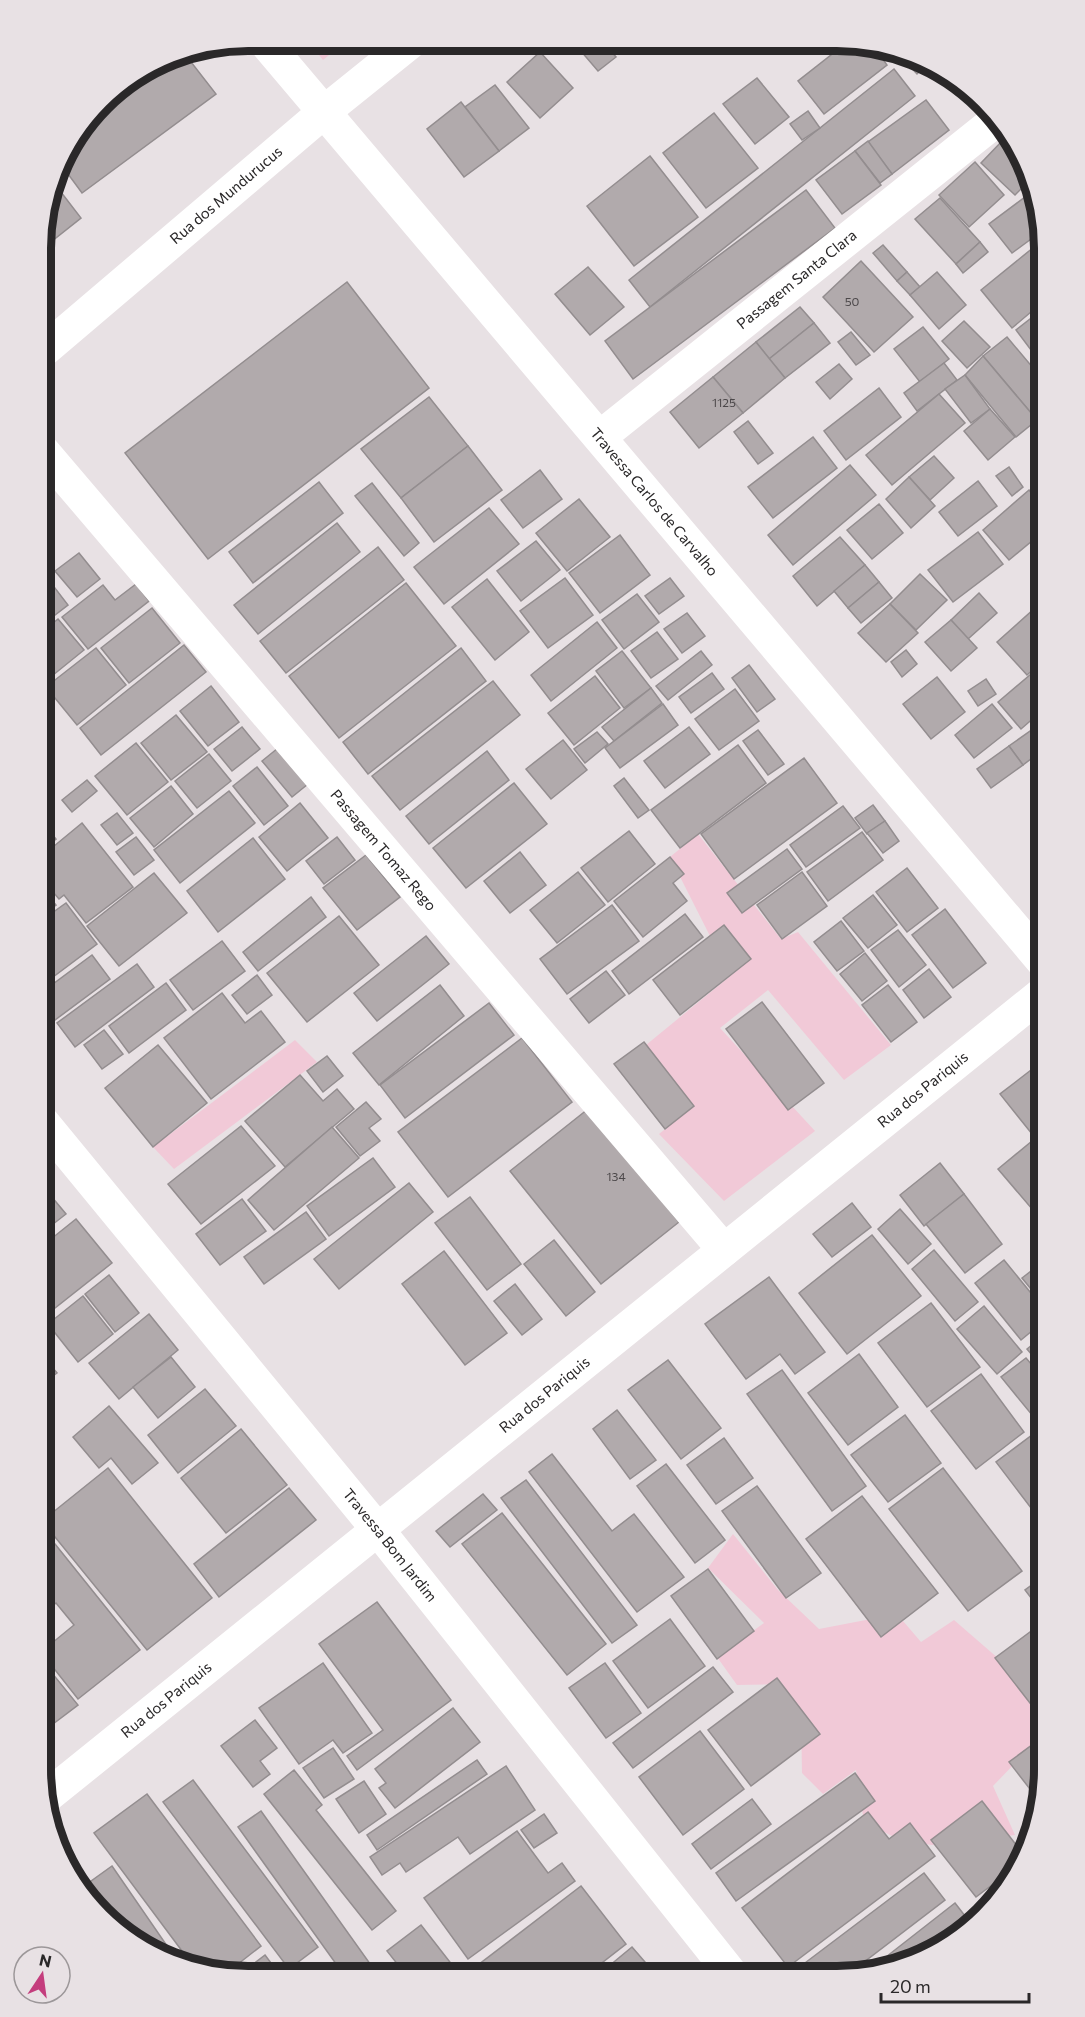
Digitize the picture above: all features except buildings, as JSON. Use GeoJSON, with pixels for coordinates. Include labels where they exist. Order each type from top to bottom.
{"type":"FeatureCollection","features":[{"type":"Feature","properties":{"kind":"street","name":"Travessa Carlos de Carvalho"},"geometry":{"type":"LineString","coordinates":[[272,51],[1034,951]]}},
{"type":"Feature","properties":{"kind":"street","name":"Rua dos Mundurucus"},"geometry":{"type":"LineString","coordinates":[[51,344],[324,112],[400,51]]}},
{"type":"Feature","properties":{"kind":"street","name":"Passagem Santa Clara"},"geometry":{"type":"LineString","coordinates":[[600,437],[990,125]]}},
{"type":"Feature","properties":{"kind":"street","name":"Passagem Tomaz Rego"},"geometry":{"type":"LineString","coordinates":[[51,461],[724,1250]]}},
{"type":"Feature","properties":{"kind":"street","name":"Rua dos Pariquis"},"geometry":{"type":"LineString","coordinates":[[53,1792],[1034,1000]]}},
{"type":"Feature","properties":{"kind":"street","name":"Travessa Bom Jardim"},"geometry":{"type":"LineString","coordinates":[[51,1132],[378,1530],[725,1966]]}},
{"type":"Feature","properties":{"kind":"shaded area"},"geometry":{"type":"Polygon","coordinates":[[[316,51],[334,51],[323,60],[316,51]]]}},
{"type":"Feature","properties":{"kind":"shaded area"},"geometry":{"type":"Polygon","coordinates":[[[698,834],[781,939],[798,932],[891,1045],[844,1080],[768,990],[720,1028],[815,1131],[724,1201],[659,1134],[694,1106],[646,1045],[751,959],[724,925],[710,936],[670,857],[698,834]]]}},
{"type":"Feature","properties":{"kind":"shaded area"},"geometry":{"type":"Polygon","coordinates":[[[295,1040],[317,1062],[174,1169],[153,1147],[295,1040]]]}},
{"type":"Feature","properties":{"kind":"shaded area"},"geometry":{"type":"Polygon","coordinates":[[[733,1534],[778,1590],[819,1629],[897,1614],[921,1642],[954,1620],[1034,1689],[1034,1743],[993,1786],[1015,1835],[932,1845],[900,1840],[864,1822],[856,1770],[823,1794],[802,1773],[801,1716],[782,1684],[737,1685],[717,1657],[764,1623],[708,1568],[733,1534]]]}}]}
